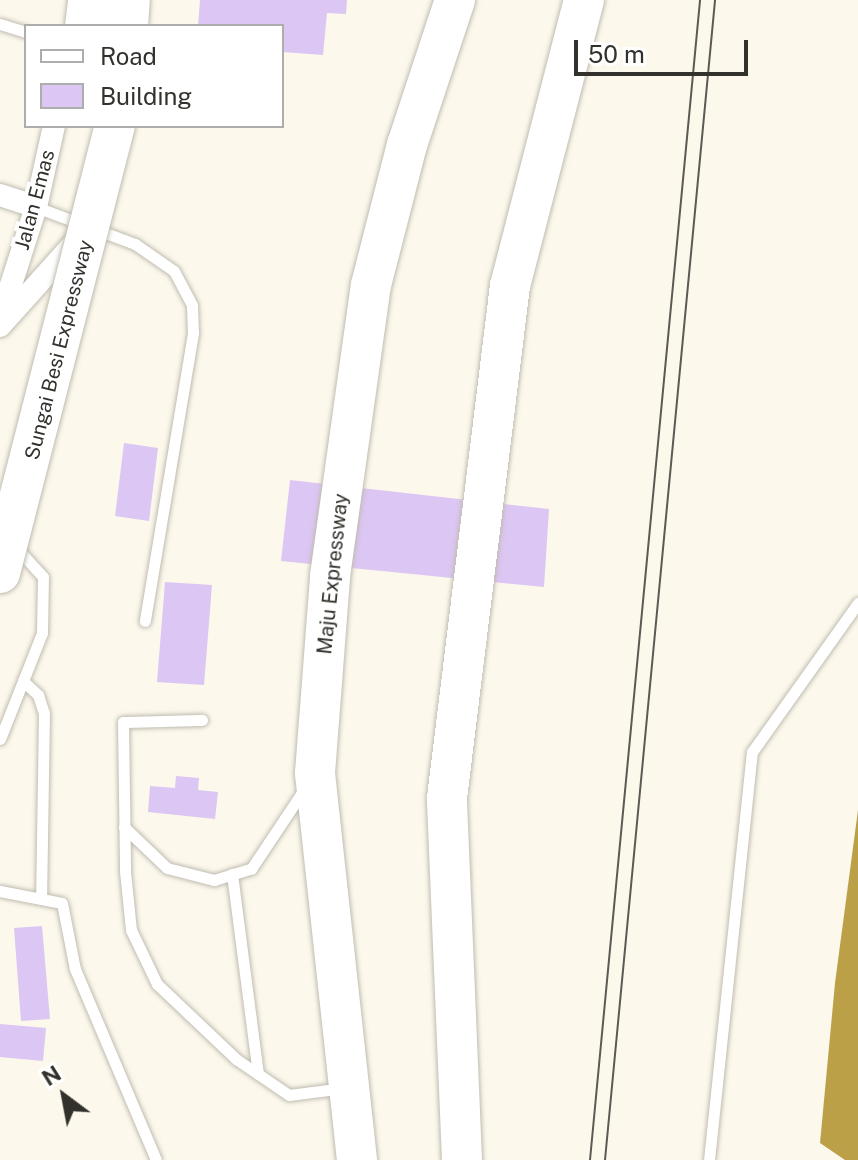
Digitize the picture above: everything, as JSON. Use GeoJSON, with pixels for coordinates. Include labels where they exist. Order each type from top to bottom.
{"type":"FeatureCollection","features":[{"type":"Feature","properties":{"kind":"highway"},"geometry":{"type":"LineString","coordinates":[[99,24],[102,0]]}},
{"type":"Feature","properties":{"kind":"highway"},"geometry":{"type":"LineString","coordinates":[[128,24],[130,0]]}},
{"type":"Feature","properties":{"kind":"highway","name":"Maju Expressway"},"geometry":{"type":"LineString","coordinates":[[357,1160],[315,773],[336,525],[371,285],[407,145],[455,0]]}},
{"type":"Feature","properties":{"kind":"highway"},"geometry":{"type":"LineString","coordinates":[[462,1160],[447,798],[510,286],[584,0]]}},
{"type":"Feature","properties":{"kind":"highway","name":"Sungai Besi Expressway"},"geometry":{"type":"LineString","coordinates":[[0,509],[50,301],[87,128]]}},
{"type":"Feature","properties":{"kind":"highway","name":"Sungai Besi Expressway"},"geometry":{"type":"LineString","coordinates":[[0,573],[115,128]]}},
{"type":"Feature","properties":{"kind":"street"},"geometry":{"type":"LineString","coordinates":[[76,24],[79,0]]}},
{"type":"Feature","properties":{"kind":"street"},"geometry":{"type":"LineString","coordinates":[[143,24],[145,0]]}},
{"type":"Feature","properties":{"kind":"street","name":"Jalan Emas"},"geometry":{"type":"LineString","coordinates":[[0,319],[36,207],[54,128]]}},
{"type":"Feature","properties":{"kind":"street","name":"Jalan Emas"},"geometry":{"type":"LineString","coordinates":[[0,326],[91,225],[115,128]]}},
{"type":"Feature","properties":{"kind":"street"},"geometry":{"type":"LineString","coordinates":[[0,195],[36,207]]}},
{"type":"Feature","properties":{"kind":"lane"},"geometry":{"type":"LineString","coordinates":[[0,24],[24,31]]}},
{"type":"Feature","properties":{"kind":"lane"},"geometry":{"type":"LineString","coordinates":[[36,207],[135,244],[174,271],[192,305],[193,333],[145,621]]}},
{"type":"Feature","properties":{"kind":"lane"},"geometry":{"type":"LineString","coordinates":[[0,530],[43,577],[42,633],[0,739]]}},
{"type":"Feature","properties":{"kind":"lane"},"geometry":{"type":"LineString","coordinates":[[709,1160],[752,752],[858,603]]}},
{"type":"Feature","properties":{"kind":"lane"},"geometry":{"type":"LineString","coordinates":[[23,681],[38,695],[44,713],[41,899]]}},
{"type":"Feature","properties":{"kind":"lane"},"geometry":{"type":"LineString","coordinates":[[202,720],[123,722],[124,827],[131,930],[157,984],[236,1059],[289,1095],[351,1088]]}},
{"type":"Feature","properties":{"kind":"lane"},"geometry":{"type":"LineString","coordinates":[[124,827],[167,868],[214,880],[251,869],[315,773]]}},
{"type":"Feature","properties":{"kind":"lane"},"geometry":{"type":"LineString","coordinates":[[232,874],[258,1073]]}},
{"type":"Feature","properties":{"kind":"lane"},"geometry":{"type":"LineString","coordinates":[[0,891],[62,903],[75,969],[156,1160]]}},
{"type":"Feature","properties":{"kind":"shaded area"},"geometry":{"type":"Polygon","coordinates":[[[858,810],[858,1160],[845,1160],[820,1143],[835,983],[858,810]]]}},
{"type":"Feature","properties":{"kind":"building"},"geometry":{"type":"Polygon","coordinates":[[[200,0],[347,0],[346,14],[327,13],[323,55],[284,52],[284,24],[198,24],[200,0]]]}},
{"type":"Feature","properties":{"kind":"building"},"geometry":{"type":"Polygon","coordinates":[[[124,443],[158,448],[149,521],[115,516],[124,443]]]}},
{"type":"Feature","properties":{"kind":"building"},"geometry":{"type":"Polygon","coordinates":[[[290,480],[549,509],[544,587],[281,561],[290,480]]]}},
{"type":"Feature","properties":{"kind":"building"},"geometry":{"type":"Polygon","coordinates":[[[165,582],[212,585],[204,685],[157,682],[165,582]]]}},
{"type":"Feature","properties":{"kind":"building"},"geometry":{"type":"Polygon","coordinates":[[[176,776],[199,778],[198,790],[218,792],[215,819],[148,812],[150,786],[175,788],[176,776]]]}},
{"type":"Feature","properties":{"kind":"building"},"geometry":{"type":"Polygon","coordinates":[[[42,926],[50,1019],[21,1021],[14,928],[42,926]]]}},
{"type":"Feature","properties":{"kind":"building"},"geometry":{"type":"Polygon","coordinates":[[[0,1024],[46,1028],[43,1061],[0,1057],[0,1024]]]}},
{"type":"Feature","properties":{"kind":"tram line"},"geometry":{"type":"LineString","coordinates":[[590,1160],[700,0]]}},
{"type":"Feature","properties":{"kind":"tram line"},"geometry":{"type":"LineString","coordinates":[[605,1160],[715,0]]}}]}
